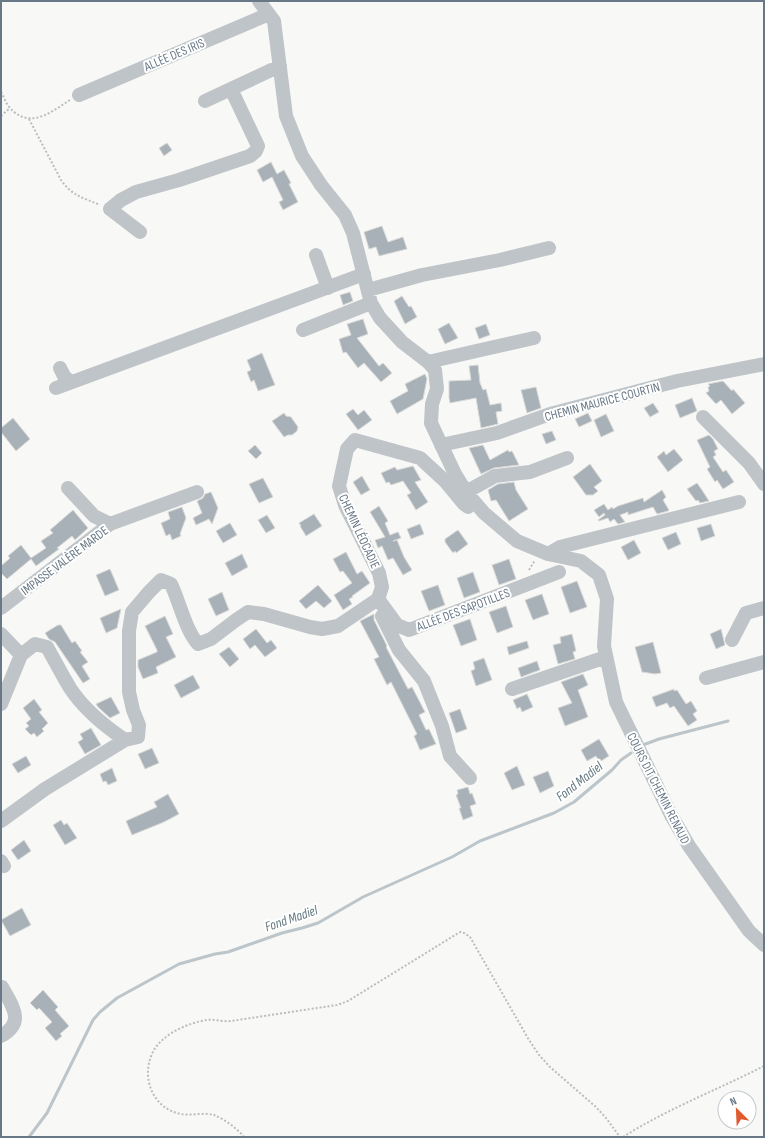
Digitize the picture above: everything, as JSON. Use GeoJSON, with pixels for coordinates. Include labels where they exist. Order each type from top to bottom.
{"type":"FeatureCollection","features":[{"type":"Feature","properties":{"kind":"street","name":"COURS DIT CHEMIN RENAUD"},"geometry":{"type":"LineString","coordinates":[[259,1],[274,21],[286,116],[302,156],[321,185],[345,215],[353,233],[370,297],[380,318],[402,342],[428,362],[435,370],[437,389],[432,404],[431,422],[441,445],[466,492],[484,513],[518,541],[543,553],[581,561],[599,575],[607,599],[604,646],[616,702],[670,816],[689,846],[749,931],[764,945]]}},
{"type":"Feature","properties":{"kind":"street","name":"ALLÉE DES IRIS"},"geometry":{"type":"LineString","coordinates":[[79,95],[269,14]]}},
{"type":"Feature","properties":{"kind":"street"},"geometry":{"type":"LineString","coordinates":[[205,101],[280,66]]}},
{"type":"Feature","properties":{"kind":"street"},"geometry":{"type":"LineString","coordinates":[[140,232],[110,209],[121,200],[136,192],[179,180],[250,156],[256,151],[258,146],[231,88]]}},
{"type":"Feature","properties":{"kind":"street"},"geometry":{"type":"LineString","coordinates":[[303,330],[370,297],[422,275],[500,260],[549,248]]}},
{"type":"Feature","properties":{"kind":"street"},"geometry":{"type":"LineString","coordinates":[[316,255],[328,288]]}},
{"type":"Feature","properties":{"kind":"street"},"geometry":{"type":"LineString","coordinates":[[56,388],[364,274]]}},
{"type":"Feature","properties":{"kind":"street"},"geometry":{"type":"LineString","coordinates":[[428,362],[534,338]]}},
{"type":"Feature","properties":{"kind":"street","name":"CHEMIN MAURICE COURTIN"},"geometry":{"type":"LineString","coordinates":[[441,445],[497,432],[550,414],[677,381],[764,364]]}},
{"type":"Feature","properties":{"kind":"street"},"geometry":{"type":"LineString","coordinates":[[60,368],[64,376],[70,382]]}},
{"type":"Feature","properties":{"kind":"street"},"geometry":{"type":"LineString","coordinates":[[703,417],[749,463],[764,484]]}},
{"type":"Feature","properties":{"kind":"street","name":"CHEMIN LÉOCADIE"},"geometry":{"type":"LineString","coordinates":[[376,600],[382,587],[379,573],[345,505],[339,486],[347,449],[355,440],[420,458],[445,481],[464,504],[474,510],[484,513]]}},
{"type":"Feature","properties":{"kind":"street"},"geometry":{"type":"LineString","coordinates":[[466,492],[495,476],[530,472],[567,458]]}},
{"type":"Feature","properties":{"kind":"street"},"geometry":{"type":"LineString","coordinates":[[68,488],[94,516],[110,524]]}},
{"type":"Feature","properties":{"kind":"street","name":"IMPASSE VALÈRE MARDE"},"geometry":{"type":"LineString","coordinates":[[1,608],[110,524],[197,492]]}},
{"type":"Feature","properties":{"kind":"street"},"geometry":{"type":"LineString","coordinates":[[543,553],[560,547],[739,502]]}},
{"type":"Feature","properties":{"kind":"street","name":"ALLÉE DES SAPOTILLES"},"geometry":{"type":"LineString","coordinates":[[376,600],[397,625],[409,630],[559,572]]}},
{"type":"Feature","properties":{"kind":"street"},"geometry":{"type":"LineString","coordinates":[[1,821],[45,789],[124,740],[138,737],[139,725],[133,710],[129,692],[129,631],[132,612],[161,580],[171,584],[192,637],[198,644],[211,639],[248,612],[264,614],[322,629],[338,626],[376,600],[400,650],[424,681],[442,726],[450,756],[470,778]]}},
{"type":"Feature","properties":{"kind":"street"},"geometry":{"type":"LineString","coordinates":[[732,640],[746,613],[764,608]]}},
{"type":"Feature","properties":{"kind":"street"},"geometry":{"type":"LineString","coordinates":[[1,634],[21,655]]}},
{"type":"Feature","properties":{"kind":"street"},"geometry":{"type":"LineString","coordinates":[[1,704],[21,655],[35,644],[47,647],[70,689],[84,706],[124,740]]}},
{"type":"Feature","properties":{"kind":"street"},"geometry":{"type":"LineString","coordinates":[[512,689],[606,657]]}},
{"type":"Feature","properties":{"kind":"street"},"geometry":{"type":"LineString","coordinates":[[706,678],[764,662]]}},
{"type":"Feature","properties":{"kind":"street"},"geometry":{"type":"LineString","coordinates":[[1,1036],[8,1032],[14,1025],[15,1021],[14,1010],[2,987]]}},
{"type":"Feature","properties":{"kind":"path"},"geometry":{"type":"LineString","coordinates":[[1,92],[10,108],[29,119],[34,119],[49,113],[79,95]]}},
{"type":"Feature","properties":{"kind":"path"},"geometry":{"type":"LineString","coordinates":[[1,116],[10,108]]}},
{"type":"Feature","properties":{"kind":"path"},"geometry":{"type":"LineString","coordinates":[[29,119],[67,189],[74,194],[110,209]]}},
{"type":"Feature","properties":{"kind":"path"},"geometry":{"type":"LineString","coordinates":[[530,583],[528,574],[543,553]]}},
{"type":"Feature","properties":{"kind":"path"},"geometry":{"type":"LineString","coordinates":[[244,1137],[227,1122],[214,1115],[180,1114],[164,1107],[152,1094],[148,1079],[149,1060],[155,1047],[170,1034],[192,1024],[208,1020],[231,1022],[337,1005],[348,1001],[460,932],[470,937],[529,1040],[539,1054],[550,1066],[596,1107],[620,1137]]}},
{"type":"Feature","properties":{"kind":"path"},"geometry":{"type":"LineString","coordinates":[[623,1137],[665,1113],[730,1084],[764,1066]]}},
{"type":"Feature","properties":{"kind":"building"},"geometry":{"type":"Polygon","coordinates":[[[167,143],[172,150],[164,156],[159,148],[167,143]]]}},
{"type":"Feature","properties":{"kind":"building"},"geometry":{"type":"Polygon","coordinates":[[[271,162],[277,174],[284,170],[291,183],[289,184],[298,202],[283,210],[279,202],[283,200],[272,177],[263,182],[257,170],[271,162]]]}},
{"type":"Feature","properties":{"kind":"building"},"geometry":{"type":"Polygon","coordinates":[[[382,226],[388,242],[403,237],[407,249],[379,256],[376,247],[369,249],[364,232],[382,226]]]}},
{"type":"Feature","properties":{"kind":"building"},"geometry":{"type":"Polygon","coordinates":[[[350,292],[353,301],[343,305],[340,295],[350,292]]]}},
{"type":"Feature","properties":{"kind":"building"},"geometry":{"type":"Polygon","coordinates":[[[402,296],[409,307],[411,306],[417,317],[405,324],[394,301],[402,296]]]}},
{"type":"Feature","properties":{"kind":"building"},"geometry":{"type":"Polygon","coordinates":[[[363,319],[368,334],[357,338],[379,366],[383,363],[392,373],[381,382],[364,363],[358,368],[346,352],[343,353],[339,339],[351,335],[347,324],[363,319]]]}},
{"type":"Feature","properties":{"kind":"building"},"geometry":{"type":"Polygon","coordinates":[[[449,323],[458,338],[445,344],[438,329],[449,323]]]}},
{"type":"Feature","properties":{"kind":"building"},"geometry":{"type":"Polygon","coordinates":[[[486,324],[490,335],[479,339],[475,328],[486,324]]]}},
{"type":"Feature","properties":{"kind":"building"},"geometry":{"type":"Polygon","coordinates":[[[262,353],[275,385],[258,391],[254,380],[251,382],[247,372],[251,370],[247,360],[262,353]]]}},
{"type":"Feature","properties":{"kind":"building"},"geometry":{"type":"Polygon","coordinates":[[[478,365],[480,383],[483,390],[486,389],[490,405],[501,403],[502,411],[496,412],[498,424],[481,428],[476,398],[450,403],[449,398],[449,381],[471,380],[469,366],[478,365]]]}},
{"type":"Feature","properties":{"kind":"building"},"geometry":{"type":"Polygon","coordinates":[[[425,374],[427,379],[423,399],[397,414],[390,401],[408,391],[405,384],[425,374]]]}},
{"type":"Feature","properties":{"kind":"building"},"geometry":{"type":"Polygon","coordinates":[[[723,381],[732,391],[733,389],[745,403],[732,414],[721,400],[716,404],[706,393],[709,391],[708,387],[710,386],[708,384],[723,381]]]}},
{"type":"Feature","properties":{"kind":"building"},"geometry":{"type":"Polygon","coordinates":[[[536,387],[541,408],[527,413],[521,390],[536,387]]]}},
{"type":"Feature","properties":{"kind":"building"},"geometry":{"type":"Polygon","coordinates":[[[692,398],[697,411],[680,418],[675,405],[692,398]]]}},
{"type":"Feature","properties":{"kind":"building"},"geometry":{"type":"Polygon","coordinates":[[[653,403],[659,412],[650,417],[644,408],[653,403]]]}},
{"type":"Feature","properties":{"kind":"building"},"geometry":{"type":"Polygon","coordinates":[[[353,409],[358,415],[364,410],[372,420],[358,430],[346,414],[353,409]]]}},
{"type":"Feature","properties":{"kind":"building"},"geometry":{"type":"Polygon","coordinates":[[[284,413],[286,416],[291,417],[298,427],[297,431],[292,435],[284,437],[272,421],[284,413]]]}},
{"type":"Feature","properties":{"kind":"building"},"geometry":{"type":"Polygon","coordinates":[[[588,413],[592,421],[579,427],[575,419],[588,413]]]}},
{"type":"Feature","properties":{"kind":"building"},"geometry":{"type":"Polygon","coordinates":[[[606,414],[614,431],[601,437],[594,420],[606,414]]]}},
{"type":"Feature","properties":{"kind":"building"},"geometry":{"type":"Polygon","coordinates":[[[13,418],[30,439],[16,451],[1,432],[1,428],[13,418]]]}},
{"type":"Feature","properties":{"kind":"building"},"geometry":{"type":"Polygon","coordinates":[[[552,431],[556,440],[546,444],[542,434],[552,431]]]}},
{"type":"Feature","properties":{"kind":"building"},"geometry":{"type":"Polygon","coordinates":[[[709,435],[713,439],[718,449],[714,451],[716,455],[713,457],[723,472],[726,470],[734,482],[723,489],[717,480],[715,482],[707,469],[710,467],[697,440],[709,435]]]}},
{"type":"Feature","properties":{"kind":"building"},"geometry":{"type":"Polygon","coordinates":[[[255,445],[262,453],[256,459],[248,451],[255,445]]]}},
{"type":"Feature","properties":{"kind":"building"},"geometry":{"type":"Polygon","coordinates":[[[483,445],[490,460],[508,450],[509,452],[512,451],[519,465],[494,468],[481,474],[469,448],[483,445]]]}},
{"type":"Feature","properties":{"kind":"building"},"geometry":{"type":"Polygon","coordinates":[[[674,449],[683,460],[668,472],[657,457],[664,451],[666,455],[674,449]]]}},
{"type":"Feature","properties":{"kind":"building"},"geometry":{"type":"Polygon","coordinates":[[[590,464],[602,481],[594,487],[598,491],[593,495],[586,495],[573,477],[590,464]]]}},
{"type":"Feature","properties":{"kind":"building"},"geometry":{"type":"Polygon","coordinates":[[[413,466],[421,480],[415,482],[428,502],[416,510],[407,495],[411,493],[403,481],[391,485],[389,482],[386,483],[381,473],[395,467],[397,470],[413,466]]]}},
{"type":"Feature","properties":{"kind":"building"},"geometry":{"type":"Polygon","coordinates":[[[362,476],[370,490],[361,495],[353,482],[362,476]]]}},
{"type":"Feature","properties":{"kind":"building"},"geometry":{"type":"Polygon","coordinates":[[[263,478],[273,497],[259,503],[249,484],[263,478]]]}},
{"type":"Feature","properties":{"kind":"building"},"geometry":{"type":"Polygon","coordinates":[[[514,482],[516,490],[528,509],[509,521],[496,500],[491,501],[488,490],[498,484],[514,482]]]}},
{"type":"Feature","properties":{"kind":"building"},"geometry":{"type":"Polygon","coordinates":[[[697,483],[709,501],[700,503],[698,500],[696,501],[687,489],[697,483]]]}},
{"type":"Feature","properties":{"kind":"building"},"geometry":{"type":"Polygon","coordinates":[[[662,490],[666,497],[663,500],[669,510],[668,511],[657,514],[653,507],[628,515],[628,512],[620,515],[625,522],[618,524],[614,519],[610,522],[608,518],[599,521],[598,520],[605,515],[604,513],[599,517],[594,510],[604,504],[608,510],[612,507],[613,509],[643,498],[644,502],[662,490]]]}},
{"type":"Feature","properties":{"kind":"building"},"geometry":{"type":"Polygon","coordinates":[[[211,492],[218,508],[212,524],[209,519],[196,525],[193,518],[202,513],[197,501],[203,498],[205,494],[211,492]]]}},
{"type":"Feature","properties":{"kind":"building"},"geometry":{"type":"Polygon","coordinates":[[[379,506],[388,521],[385,523],[390,535],[398,532],[401,538],[393,541],[397,540],[404,557],[412,570],[403,575],[393,558],[388,560],[382,546],[378,548],[375,540],[385,537],[370,512],[379,506]]]}},
{"type":"Feature","properties":{"kind":"building"},"geometry":{"type":"Polygon","coordinates":[[[182,507],[186,518],[180,534],[181,536],[172,540],[170,534],[166,536],[161,523],[170,519],[168,512],[182,507]]]}},
{"type":"Feature","properties":{"kind":"building"},"geometry":{"type":"Polygon","coordinates":[[[73,510],[88,528],[75,540],[72,536],[57,548],[59,549],[36,566],[31,559],[7,579],[1,573],[1,566],[10,558],[8,556],[21,545],[31,558],[46,548],[41,541],[53,533],[50,530],[73,510]]]}},
{"type":"Feature","properties":{"kind":"building"},"geometry":{"type":"Polygon","coordinates":[[[314,514],[322,526],[306,536],[299,523],[314,514]]]}},
{"type":"Feature","properties":{"kind":"building"},"geometry":{"type":"Polygon","coordinates":[[[267,515],[275,528],[266,533],[258,520],[267,515]]]}},
{"type":"Feature","properties":{"kind":"building"},"geometry":{"type":"Polygon","coordinates":[[[230,523],[237,535],[223,543],[216,531],[230,523]]]}},
{"type":"Feature","properties":{"kind":"building"},"geometry":{"type":"Polygon","coordinates":[[[420,524],[424,534],[411,539],[407,529],[420,524]]]}},
{"type":"Feature","properties":{"kind":"building"},"geometry":{"type":"Polygon","coordinates":[[[711,524],[715,536],[701,541],[697,528],[711,524]]]}},
{"type":"Feature","properties":{"kind":"building"},"geometry":{"type":"Polygon","coordinates":[[[458,530],[468,544],[456,553],[455,551],[453,553],[445,542],[445,539],[458,530]]]}},
{"type":"Feature","properties":{"kind":"building"},"geometry":{"type":"Polygon","coordinates":[[[676,532],[681,544],[668,550],[662,538],[676,532]]]}},
{"type":"Feature","properties":{"kind":"building"},"geometry":{"type":"Polygon","coordinates":[[[634,540],[641,553],[628,560],[621,547],[634,540]]]}},
{"type":"Feature","properties":{"kind":"building"},"geometry":{"type":"Polygon","coordinates":[[[346,552],[357,574],[362,571],[370,583],[349,599],[352,604],[343,610],[334,595],[352,583],[343,571],[340,572],[333,559],[346,552]]]}},
{"type":"Feature","properties":{"kind":"building"},"geometry":{"type":"Polygon","coordinates":[[[242,554],[248,567],[232,576],[225,563],[242,554]]]}},
{"type":"Feature","properties":{"kind":"building"},"geometry":{"type":"Polygon","coordinates":[[[509,559],[516,579],[499,585],[492,565],[509,559]]]}},
{"type":"Feature","properties":{"kind":"building"},"geometry":{"type":"Polygon","coordinates":[[[110,569],[119,590],[105,596],[96,575],[110,569]]]}},
{"type":"Feature","properties":{"kind":"building"},"geometry":{"type":"Polygon","coordinates":[[[473,572],[480,592],[464,598],[457,578],[473,572]]]}},
{"type":"Feature","properties":{"kind":"building"},"geometry":{"type":"Polygon","coordinates":[[[577,581],[587,607],[570,613],[561,587],[577,581]]]}},
{"type":"Feature","properties":{"kind":"building"},"geometry":{"type":"Polygon","coordinates":[[[318,585],[332,601],[324,608],[316,601],[306,609],[299,601],[318,585]]]}},
{"type":"Feature","properties":{"kind":"building"},"geometry":{"type":"Polygon","coordinates":[[[438,585],[445,605],[429,611],[421,591],[438,585]]]}},
{"type":"Feature","properties":{"kind":"building"},"geometry":{"type":"Polygon","coordinates":[[[222,592],[229,610],[216,616],[208,599],[222,592]]]}},
{"type":"Feature","properties":{"kind":"building"},"geometry":{"type":"Polygon","coordinates":[[[542,594],[549,614],[533,620],[525,600],[542,594]]]}},
{"type":"Feature","properties":{"kind":"building"},"geometry":{"type":"Polygon","coordinates":[[[506,606],[513,627],[497,633],[489,612],[506,606]]]}},
{"type":"Feature","properties":{"kind":"building"},"geometry":{"type":"Polygon","coordinates":[[[121,609],[117,628],[106,633],[100,618],[121,609]]]}},
{"type":"Feature","properties":{"kind":"building"},"geometry":{"type":"Polygon","coordinates":[[[374,614],[374,620],[387,646],[386,647],[408,689],[412,687],[425,712],[419,715],[426,730],[429,729],[436,744],[420,750],[414,736],[417,734],[391,682],[387,685],[374,659],[379,657],[360,621],[374,614]]]}},
{"type":"Feature","properties":{"kind":"building"},"geometry":{"type":"Polygon","coordinates":[[[165,616],[173,634],[166,637],[176,657],[156,667],[158,673],[143,679],[138,667],[138,660],[157,652],[145,626],[165,616]]]}},
{"type":"Feature","properties":{"kind":"building"},"geometry":{"type":"Polygon","coordinates":[[[470,619],[477,640],[461,646],[453,625],[470,619]]]}},
{"type":"Feature","properties":{"kind":"building"},"geometry":{"type":"Polygon","coordinates":[[[58,625],[61,625],[72,643],[75,641],[82,651],[80,652],[88,662],[82,666],[90,679],[83,683],[55,642],[49,639],[45,633],[58,625]]]}},
{"type":"Feature","properties":{"kind":"building"},"geometry":{"type":"Polygon","coordinates":[[[256,629],[267,643],[271,640],[277,648],[265,657],[255,645],[250,649],[243,639],[256,629]]]}},
{"type":"Feature","properties":{"kind":"building"},"geometry":{"type":"Polygon","coordinates":[[[721,629],[725,645],[716,649],[710,634],[721,629]]]}},
{"type":"Feature","properties":{"kind":"building"},"geometry":{"type":"Polygon","coordinates":[[[572,634],[576,651],[573,652],[575,659],[558,664],[553,645],[561,643],[560,637],[572,634]]]}},
{"type":"Feature","properties":{"kind":"building"},"geometry":{"type":"Polygon","coordinates":[[[527,641],[529,648],[509,655],[507,647],[527,641]]]}},
{"type":"Feature","properties":{"kind":"building"},"geometry":{"type":"Polygon","coordinates":[[[653,642],[661,673],[655,674],[642,672],[635,647],[653,642]]]}},
{"type":"Feature","properties":{"kind":"building"},"geometry":{"type":"Polygon","coordinates":[[[229,647],[239,659],[230,667],[219,654],[229,647]]]}},
{"type":"Feature","properties":{"kind":"building"},"geometry":{"type":"Polygon","coordinates":[[[484,658],[492,680],[476,686],[471,671],[475,669],[473,662],[484,658]]]}},
{"type":"Feature","properties":{"kind":"building"},"geometry":{"type":"Polygon","coordinates":[[[537,661],[540,670],[521,677],[518,668],[537,661]]]}},
{"type":"Feature","properties":{"kind":"building"},"geometry":{"type":"Polygon","coordinates":[[[583,674],[588,685],[578,690],[588,717],[565,726],[558,708],[572,703],[561,682],[583,674]]]}},
{"type":"Feature","properties":{"kind":"building"},"geometry":{"type":"Polygon","coordinates":[[[193,675],[200,688],[181,698],[174,685],[193,675]]]}},
{"type":"Feature","properties":{"kind":"building"},"geometry":{"type":"Polygon","coordinates":[[[674,689],[674,691],[677,690],[686,704],[691,701],[697,711],[693,714],[697,720],[688,726],[674,706],[670,708],[667,703],[656,707],[652,697],[674,689]]]}},
{"type":"Feature","properties":{"kind":"building"},"geometry":{"type":"Polygon","coordinates":[[[527,694],[533,707],[522,712],[520,707],[517,709],[513,700],[527,694]]]}},
{"type":"Feature","properties":{"kind":"building"},"geometry":{"type":"Polygon","coordinates":[[[111,697],[120,713],[110,718],[96,704],[111,697]]]}},
{"type":"Feature","properties":{"kind":"building"},"geometry":{"type":"Polygon","coordinates":[[[34,699],[42,710],[39,712],[48,723],[42,729],[44,731],[37,737],[34,733],[31,735],[25,729],[29,726],[26,723],[31,719],[23,708],[34,699]]]}},
{"type":"Feature","properties":{"kind":"building"},"geometry":{"type":"Polygon","coordinates":[[[460,709],[467,729],[456,733],[449,713],[460,709]]]}},
{"type":"Feature","properties":{"kind":"building"},"geometry":{"type":"Polygon","coordinates":[[[91,728],[101,745],[85,754],[78,742],[83,739],[80,734],[91,728]]]}},
{"type":"Feature","properties":{"kind":"building"},"geometry":{"type":"Polygon","coordinates":[[[599,739],[609,756],[601,761],[600,759],[598,760],[596,756],[587,761],[581,750],[599,739]]]}},
{"type":"Feature","properties":{"kind":"building"},"geometry":{"type":"Polygon","coordinates":[[[152,748],[159,763],[145,769],[138,754],[152,748]]]}},
{"type":"Feature","properties":{"kind":"building"},"geometry":{"type":"Polygon","coordinates":[[[26,756],[31,765],[18,773],[12,764],[26,756]]]}},
{"type":"Feature","properties":{"kind":"building"},"geometry":{"type":"Polygon","coordinates":[[[517,766],[525,785],[512,790],[504,773],[517,766]]]}},
{"type":"Feature","properties":{"kind":"building"},"geometry":{"type":"Polygon","coordinates":[[[112,768],[117,781],[108,785],[106,781],[103,782],[100,774],[112,768]]]}},
{"type":"Feature","properties":{"kind":"building"},"geometry":{"type":"Polygon","coordinates":[[[548,771],[554,786],[540,793],[533,777],[548,771]]]}},
{"type":"Feature","properties":{"kind":"building"},"geometry":{"type":"Polygon","coordinates":[[[468,787],[476,804],[470,806],[473,816],[463,820],[459,808],[461,808],[456,795],[458,794],[457,790],[468,787]]]}},
{"type":"Feature","properties":{"kind":"building"},"geometry":{"type":"Polygon","coordinates":[[[168,794],[179,814],[132,835],[126,821],[157,807],[154,802],[168,794]]]}},
{"type":"Feature","properties":{"kind":"building"},"geometry":{"type":"Polygon","coordinates":[[[61,820],[64,825],[67,823],[77,838],[65,845],[53,825],[61,820]]]}},
{"type":"Feature","properties":{"kind":"building"},"geometry":{"type":"Polygon","coordinates":[[[24,840],[31,851],[18,860],[11,850],[24,840]]]}},
{"type":"Feature","properties":{"kind":"building"},"geometry":{"type":"Polygon","coordinates":[[[22,908],[31,925],[10,936],[1,920],[22,908]]]}},
{"type":"Feature","properties":{"kind":"building"},"geometry":{"type":"Polygon","coordinates":[[[43,990],[58,1007],[55,1010],[69,1026],[60,1034],[62,1036],[56,1041],[45,1028],[52,1022],[39,1008],[37,1010],[30,1003],[43,990]]]}},
{"type":"Feature","properties":{"kind":"waterway","name":"Fond Madiel"},"geometry":{"type":"LineString","coordinates":[[643,745],[659,739],[728,721]]}},
{"type":"Feature","properties":{"kind":"waterway","name":"Fond Madiel"},"geometry":{"type":"LineString","coordinates":[[29,1137],[47,1113],[93,1020],[117,998],[179,964],[228,952],[282,933],[318,923],[363,897],[452,857],[480,841],[554,813],[574,802],[612,770],[621,760],[631,753]]}}]}
